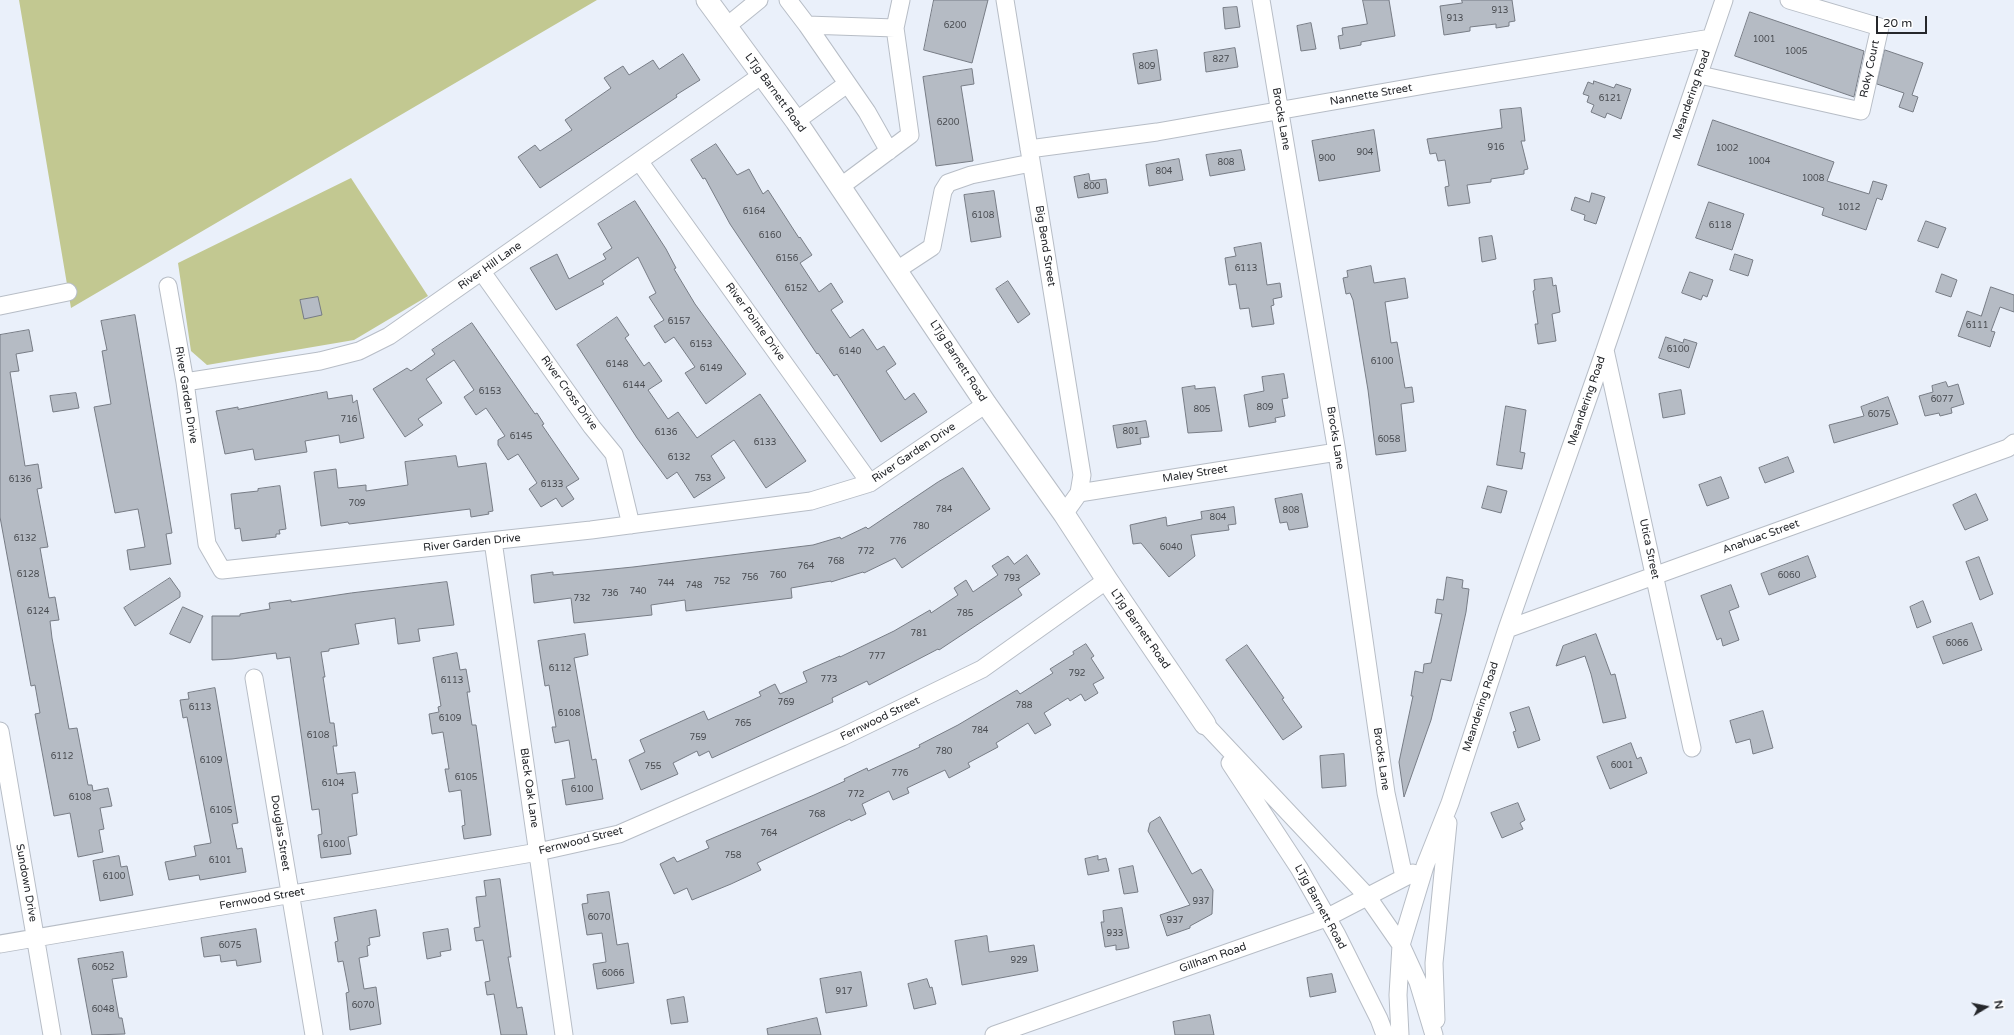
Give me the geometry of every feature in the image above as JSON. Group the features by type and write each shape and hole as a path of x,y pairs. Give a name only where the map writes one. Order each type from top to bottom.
{"street":[{"name":"LTjg Barnett Road","path":"707,0 796,121 986,404 1064,514 1106,580 1205,724 1299,868 1337,935 1380,1019 1385,1035"},
{"path":"727,26 759,0"},
{"path":"788,0 867,112 889,151"},
{"path":"840,187 910,135 895,28 901,0"},
{"name":"Big Bend Street","path":"1005,0 1082,475 1079,492"},
{"name":"Brocks Lane","path":"1261,0 1338,452 1386,793 1404,877"},
{"name":"Meandering Road","path":"1400,1035 1398,995 1401,946 1425,866 1450,803 1507,629 1700,75 1724,0"},
{"name":"Roky Court","path":"1700,75 1861,111 1880,27 1789,0"},
{"path":"807,25 895,28"},
{"name":"Nannette Street","path":"897,270 932,246 943,191 948,183 1030,156 1431,84 1712,38"},
{"name":"River Hill Lane","path":"185,382 320,361 359,351 389,336 762,75"},
{"path":"796,121 847,84"},
{"name":"River Pointe Drive","path":"639,161 870,483"},
{"name":"River Cross Drive","path":"482,272 592,427 614,454 631,525"},
{"name":"River Garden Drive","path":"168,286 185,382 208,544 222,570 631,525 811,501 870,483 986,404"},
{"path":"0,306 68,292"},
{"name":"Utica Street","path":"1605,350 1692,748"},
{"name":"Anahuac Street","path":"1507,629 2008,448 2014,443"},
{"name":"Maley Street","path":"1079,492 1338,452"},
{"path":"1064,514 1079,492"},
{"name":"Black Oak Lane","path":"493,541 564,1035"},
{"name":"Fernwood Street","path":"0,944 538,852 619,834 842,737 982,669 1106,580"},
{"name":"Douglas Street","path":"254,678 314,1035"},
{"name":"LTjg Barnett Road","path":"1205,724 1367,896 1401,946 1418,982 1435,1035"},
{"name":"Sundown Drive","path":"0,731 52,1035"},
{"name":"Meandering Road","path":"1435,1035 1434,963 1450,803"},
{"name":"Gillham Road","path":"994,1035 1326,918 1425,866"}],"green space":[{"path":"19,0 597,0 71,308"},
{"path":"351,178 428,296 354,340 207,365 191,351 178,263"}],"building":[{"path":"934,0 988,0 972,63 924,50"},
{"path":"1363,0 1389,0 1395,36 1361,42 1361,45 1340,49 1338,36 1343,35 1342,28 1367,24"},
{"path":"1462,0 1512,0 1515,21 1509,22 1509,26 1496,28 1496,24 1470,27 1470,31 1444,35 1440,6 1462,3"},
{"path":"1237,7 1240,27 1225,29 1223,8"},
{"path":"1750,12 1864,51 1854,97 1735,56"},
{"path":"1311,23 1316,49 1301,51 1297,26"},
{"path":"1235,48 1238,67 1206,72 1204,53"},
{"path":"1157,50 1161,80 1138,84 1133,54"},
{"path":"1885,50 1923,63 1912,95 1918,97 1913,112 1899,107 1904,93 1877,84"},
{"path":"683,54 700,80 676,95 677,97 540,188 518,157 535,145 540,151 572,130 565,120 611,88 604,78 623,66 629,75 653,60 659,69"},
{"path":"972,69 974,84 961,86 973,161 936,166 923,77"},
{"path":"1594,81 1614,88 1616,84 1631,89 1621,119 1607,113 1605,118 1591,112 1594,105 1587,102 1589,96 1583,94 1588,82 1593,84"},
{"path":"1521,108 1525,141 1521,141 1528,169 1524,170 1524,174 1491,179 1491,182 1467,185 1470,203 1448,206 1445,187 1449,186 1445,160 1438,161 1436,153 1430,154 1427,139 1502,128 1500,110"},
{"path":"1713,120 1834,162 1827,181 1869,194 1873,181 1887,185 1882,200 1877,198 1866,230 1822,215 1824,208 1698,165"},
{"path":"1374,130 1380,171 1319,181 1312,141"},
{"path":"716,144 737,175 749,169 763,194 768,190 799,238 800,237 812,255 800,263 819,292 831,283 843,302 831,310 850,338 863,329 877,350 884,346 896,364 886,371 905,400 914,393 927,412 881,442 837,374 834,376 818,353 817,354 730,224 705,178 703,179 691,160"},
{"path":"1241,150 1245,170 1210,176 1206,155"},
{"path":"1179,159 1183,180 1149,186 1146,165"},
{"path":"1089,174 1090,181 1106,179 1108,193 1078,198 1074,177"},
{"path":"994,191 1001,237 971,242 964,195"},
{"path":"1592,193 1605,197 1596,224 1584,220 1585,215 1571,210 1575,197 1589,202"},
{"path":"635,201 666,249 676,268 674,269 695,304 746,374 706,404 685,373 695,367 674,337 665,343 654,326 664,320 649,297 656,293 638,257 602,281 604,284 556,310 530,268 557,254 569,279 606,259 603,254 612,248 598,224"},
{"path":"1709,202 1744,214 1732,250 1696,238"},
{"path":"1926,221 1946,228 1938,248 1918,241"},
{"path":"1492,236 1496,259 1482,262 1479,238"},
{"path":"1261,243 1267,285 1280,283 1282,297 1273,299 1274,305 1271,306 1274,324 1252,327 1249,308 1240,309 1236,284 1229,285 1225,258 1236,256 1234,248"},
{"path":"1735,254 1753,260 1748,276 1730,270"},
{"path":"1371,266 1374,283 1405,278 1408,298 1385,302 1391,343 1397,342 1405,388 1412,387 1414,402 1401,404 1406,451 1376,455 1368,390 1353,300 1350,293 1346,294 1343,278 1348,277 1347,271"},
{"path":"1690,272 1713,280 1707,297 1703,295 1701,300 1682,293"},
{"path":"1942,274 1957,280 1951,297 1936,292"},
{"path":"1552,278 1553,286 1556,285 1560,312 1552,314 1556,341 1538,344 1535,324 1538,324 1533,291 1535,290 1534,280"},
{"path":"1008,281 1030,314 1018,323 996,289"},
{"path":"1991,287 2014,295 2014,312 2000,307 1991,331 1995,332 1990,347 1958,336 1967,311 1981,316"},
{"path":"318,297 322,315 304,319 300,300"},
{"path":"135,315 172,533 166,534 171,564 130,570 127,550 145,547 138,509 115,513 94,407 111,404 102,351 107,350 101,321"},
{"path":"617,317 629,335 625,338 644,366 649,362 662,381 648,390 668,419 678,412 697,438 760,394 806,461 766,488 734,440 711,456 725,478 694,498 677,472 667,479 637,438 577,345"},
{"path":"472,323 535,414 537,413 544,424 542,425 579,479 566,487 574,499 562,507 556,498 541,507 529,489 537,483 518,454 508,460 498,445 498,440 505,436 486,408 476,415 464,397 474,390 454,360 426,379 442,403 418,419 423,425 405,437 373,389 407,368 411,371 435,354 432,350"},
{"path":"29,330 33,351 16,354 19,371 10,372 25,466 38,464 42,488 37,489 48,547 40,548 49,598 55,597 59,620 50,621 52,638 69,729 77,728 88,785 92,785 93,791 108,788 112,806 100,808 104,829 99,830 103,852 78,857 70,813 54,816 35,714 40,713 35,685 31,686 0,517 0,335"},
{"path":"1666,337 1683,343 1684,339 1697,343 1689,368 1659,358"},
{"path":"1284,374 1288,398 1282,399 1285,416 1275,418 1276,422 1249,427 1244,395 1264,391 1262,377"},
{"path":"1946,382 1948,387 1958,384 1964,404 1951,408 1952,413 1940,416 1939,413 1925,416 1919,396 1933,392 1932,386"},
{"path":"1195,386 1195,389 1215,387 1222,431 1188,433 1182,388"},
{"path":"1681,390 1685,414 1663,418 1659,394"},
{"path":"327,392 328,399 352,395 353,403 357,400 364,438 340,443 339,435 305,441 307,452 255,460 253,449 225,454 216,411 238,407 238,409"},
{"path":"76,393 79,408 53,412 50,396"},
{"path":"1888,397 1898,424 1834,443 1829,425 1864,416 1861,407"},
{"path":"1506,406 1526,410 1520,452 1525,453 1522,469 1497,465"},
{"path":"1146,421 1149,437 1140,438 1141,444 1117,448 1113,426"},
{"path":"456,456 458,467 486,463 493,511 488,512 489,514 471,517 470,509 321,526 314,472 336,469 338,488 366,485 366,491 408,485 405,462"},
{"path":"1788,457 1794,472 1765,483 1759,468"},
{"path":"963,468 990,509 902,568 895,558 864,573 863,572 831,582 791,588 792,598 686,611 685,600 651,605 652,615 574,623 571,598 534,603 531,575 553,572 553,575 633,567 813,545 840,537 841,539 866,527 868,529 938,482"},
{"path":"1721,477 1729,498 1707,506 1699,485"},
{"path":"280,486 286,529 279,530 280,534 276,534 276,537 242,541 240,528 235,529 231,494 258,491 258,489"},
{"path":"1488,486 1507,491 1501,513 1482,508"},
{"path":"1302,494 1308,527 1289,530 1287,522 1280,523 1275,499"},
{"path":"1976,494 1988,520 1965,530 1953,505"},
{"path":"1234,507 1236,524 1228,525 1229,530 1191,535 1195,556 1169,577 1141,543 1133,544 1130,525 1166,517 1167,526 1202,519 1201,512"},
{"path":"1027,555 1040,574 1018,589 1022,595 939,650 938,649 869,685 867,681 832,698 833,702 712,758 709,751 699,756 697,751 673,763 678,774 641,790 629,760 645,752 640,740 704,711 708,720 761,696 759,692 775,684 780,694 807,682 803,672 840,657 894,631 930,610 931,613 958,595 954,588 966,580 973,592 998,575 992,566 1008,556 1014,564"},
{"path":"1808,556 1816,577 1769,595 1761,574"},
{"path":"1979,557 1993,594 1980,600 1966,562"},
{"path":"1447,577 1463,580 1462,588 1469,589 1466,612 1451,681 1441,679 1431,720 1404,797 1399,762 1413,696 1411,696 1415,671 1423,673 1424,664 1431,663 1442,614 1435,613 1437,599 1443,600"},
{"path":"170,578 180,592 180,597 135,626 124,608"},
{"path":"447,582 454,625 418,629 420,641 398,644 395,618 355,624 359,644 329,649 329,651 321,652 330,723 334,723 337,746 333,746 337,774 355,772 358,793 352,794 357,835 348,837 351,854 321,858 318,835 322,834 319,809 312,810 290,657 277,659 276,653 212,660 212,616 240,616 240,614 270,609 269,603 291,600 291,602 351,593"},
{"path":"1731,585 1739,607 1729,611 1739,640 1723,646 1721,638 1717,640 1701,596"},
{"path":"1923,601 1931,622 1917,628 1910,607"},
{"path":"183,607 203,616 190,643 170,634"},
{"path":"1972,623 1982,650 1943,664 1933,637"},
{"path":"585,634 588,655 574,658 592,760 596,759 603,799 566,805 562,780 575,778 569,740 555,743 552,727 556,727 549,685 545,686 538,641"},
{"path":"1596,634 1611,675 1615,674 1626,718 1603,723 1585,656 1556,666 1563,646"},
{"path":"1086,644 1094,656 1091,658 1104,678 1093,684 1098,693 1085,701 1081,694 1070,701 1068,698 1044,713 1051,725 1035,734 1028,723 996,743 998,747 968,763 970,767 949,778 945,770 907,788 909,793 893,800 889,791 862,804 866,814 851,821 850,819 757,863 761,870 731,884 692,900 687,888 674,894 660,864 674,857 677,862 709,848 706,841 845,781 844,779 867,768 868,771 920,747 919,745 958,725 1017,690 1020,694 1053,673 1050,669 1074,654 1073,652"},
{"path":"1247,645 1284,698 1282,699 1302,727 1283,740 1226,660"},
{"path":"457,653 460,670 466,669 470,692 467,692 472,725 476,725 491,835 464,839 462,826 465,825 461,790 449,792 445,769 449,769 443,732 432,734 429,714 439,712 438,707 441,706 433,658"},
{"path":"215,688 238,823 232,824 237,849 242,848 246,872 200,880 199,875 169,880 165,862 196,856 194,846 211,843 187,717 183,718 180,700 189,699 188,693"},
{"path":"1529,707 1540,740 1518,748 1513,732 1516,731 1510,713"},
{"path":"1763,711 1773,748 1753,754 1750,739 1736,743 1730,721"},
{"path":"1631,743 1637,759 1641,757 1647,773 1610,789 1597,757"},
{"path":"1344,754 1346,786 1322,788 1320,756"},
{"path":"1518,803 1525,820 1520,823 1523,829 1502,838 1491,813"},
{"path":"1160,817 1192,874 1201,869 1213,890 1212,914 1190,926 1190,928 1167,936 1160,915 1190,905 1148,831 1150,823"},
{"path":"119,856 121,867 127,866 133,895 100,901 93,861"},
{"path":"1098,856 1098,860 1106,858 1109,871 1088,875 1085,859"},
{"path":"1133,866 1138,892 1124,894 1119,869"},
{"path":"500,879 511,957 508,957 517,1008 522,1007 527,1035 501,1035 494,994 487,995 485,982 490,981 483,940 476,941 474,928 480,927 476,897 486,896 484,881"},
{"path":"609,892 617,945 628,943 634,983 597,989 593,964 606,962 602,933 587,935 582,904 588,903 587,895"},
{"path":"1122,908 1129,948 1116,950 1116,945 1105,947 1101,922 1104,922 1103,911"},
{"path":"376,910 380,936 369,938 370,945 367,946 368,956 359,958 364,989 376,987 381,1024 350,1030 346,993 349,992 343,961 338,962 335,942 338,941 334,918"},
{"path":"256,929 261,962 237,966 236,960 221,962 220,955 204,957 201,938"},
{"path":"448,929 451,950 440,952 441,956 427,959 423,933"},
{"path":"987,936 989,952 1034,945 1038,971 962,985 955,941"},
{"path":"123,952 127,977 112,979 119,1018 122,1018 125,1034 92,1035 78,959"},
{"path":"861,972 867,1006 826,1013 820,979"},
{"path":"1332,974 1336,992 1310,997 1307,978"},
{"path":"927,979 930,988 932,987 936,1004 914,1009 908,984"},
{"path":"684,997 688,1022 671,1024 667,1000"},
{"path":"1210,1015 1214,1035 1175,1035 1173,1022"},
{"path":"817,1018 821,1035 768,1035 767,1029"}]}
